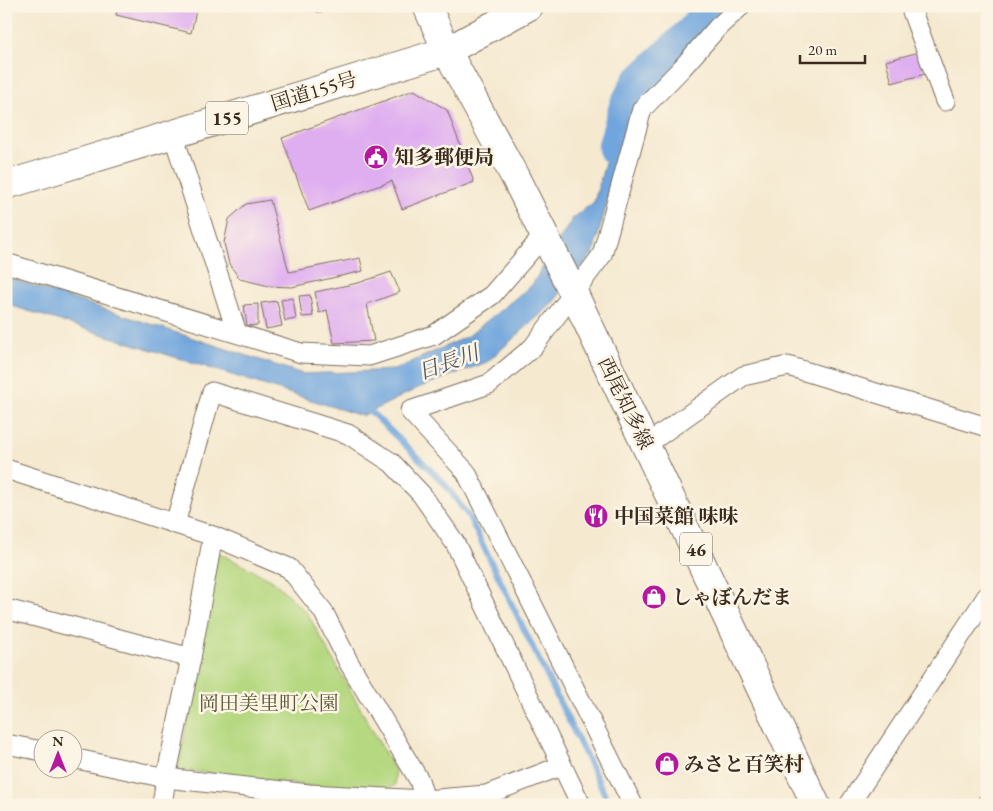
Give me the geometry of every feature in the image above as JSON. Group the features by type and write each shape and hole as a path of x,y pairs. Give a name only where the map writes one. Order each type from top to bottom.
{"main road":[{"name":"西尾知多線","path":"427,6 447,50 469,89 573,293 816,805"},
{"name":"国道155号","path":"6,185 447,50 529,6"}],"street":[{"path":"633,805 466,472 410,411 489,384 533,347 602,255 642,108 682,68 718,27 741,6"},
{"path":"910,6 944,101"},
{"path":"173,134 237,333"},
{"path":"6,263 300,352 368,356 434,335 492,294 545,236"},
{"path":"646,445 743,376 788,366 987,427"},
{"path":"175,524 212,392 348,434 392,463 422,495 455,543 581,805"},
{"path":"6,469 213,536 290,568 323,611 350,663 419,780 425,800"},
{"path":"162,805 213,536"},
{"path":"852,804 987,596"},
{"path":"6,609 191,658"},
{"path":"6,744 32,749"},
{"path":"82,760 166,778 309,794 425,800 486,795 561,766"}],"green space":[{"name":"岡田美里町公園","path":"217,552 273,581 307,613 395,771 395,785 380,793 176,769 180,760"}],"water":[{"path":"625,93 637,97 593,253 551,305 487,362 418,388 362,416 6,304 6,277 303,374 394,370 468,336 532,285 572,219 594,202"}],"building":[{"path":"118,6 197,6 191,33 116,15"},
{"path":"296,6 324,6 322,13"},
{"path":"919,52 925,74 892,83 886,61"},
{"path":"414,90 447,110 474,182 402,209 392,181 309,211 282,138"},
{"path":"270,200 289,272 360,258 363,271 292,287 269,286 240,279 229,264 224,243 229,219 246,204"},
{"path":"391,272 400,292 367,304 374,341 334,343 327,310 319,313 315,292 358,283"},
{"path":"310,295 313,316 302,317 299,296"},
{"path":"293,298 296,319 285,321 281,300"},
{"path":"277,301 282,326 266,329 261,303"},
{"path":"258,304 258,325 247,326 244,305"}],"waterway":[{"name":"日長川","path":"617,147 628,108 639,86 696,32 713,6"},
{"path":"366,407 444,483 469,517 610,805"}],"place":[{"name":"知多郵便局","path":"376,157"},
{"name":"中国菜館 味味","path":"596,516"},
{"name":"しゃぼんだま","path":"654,597"},
{"name":"みさと百笑村","path":"667,764"}]}
